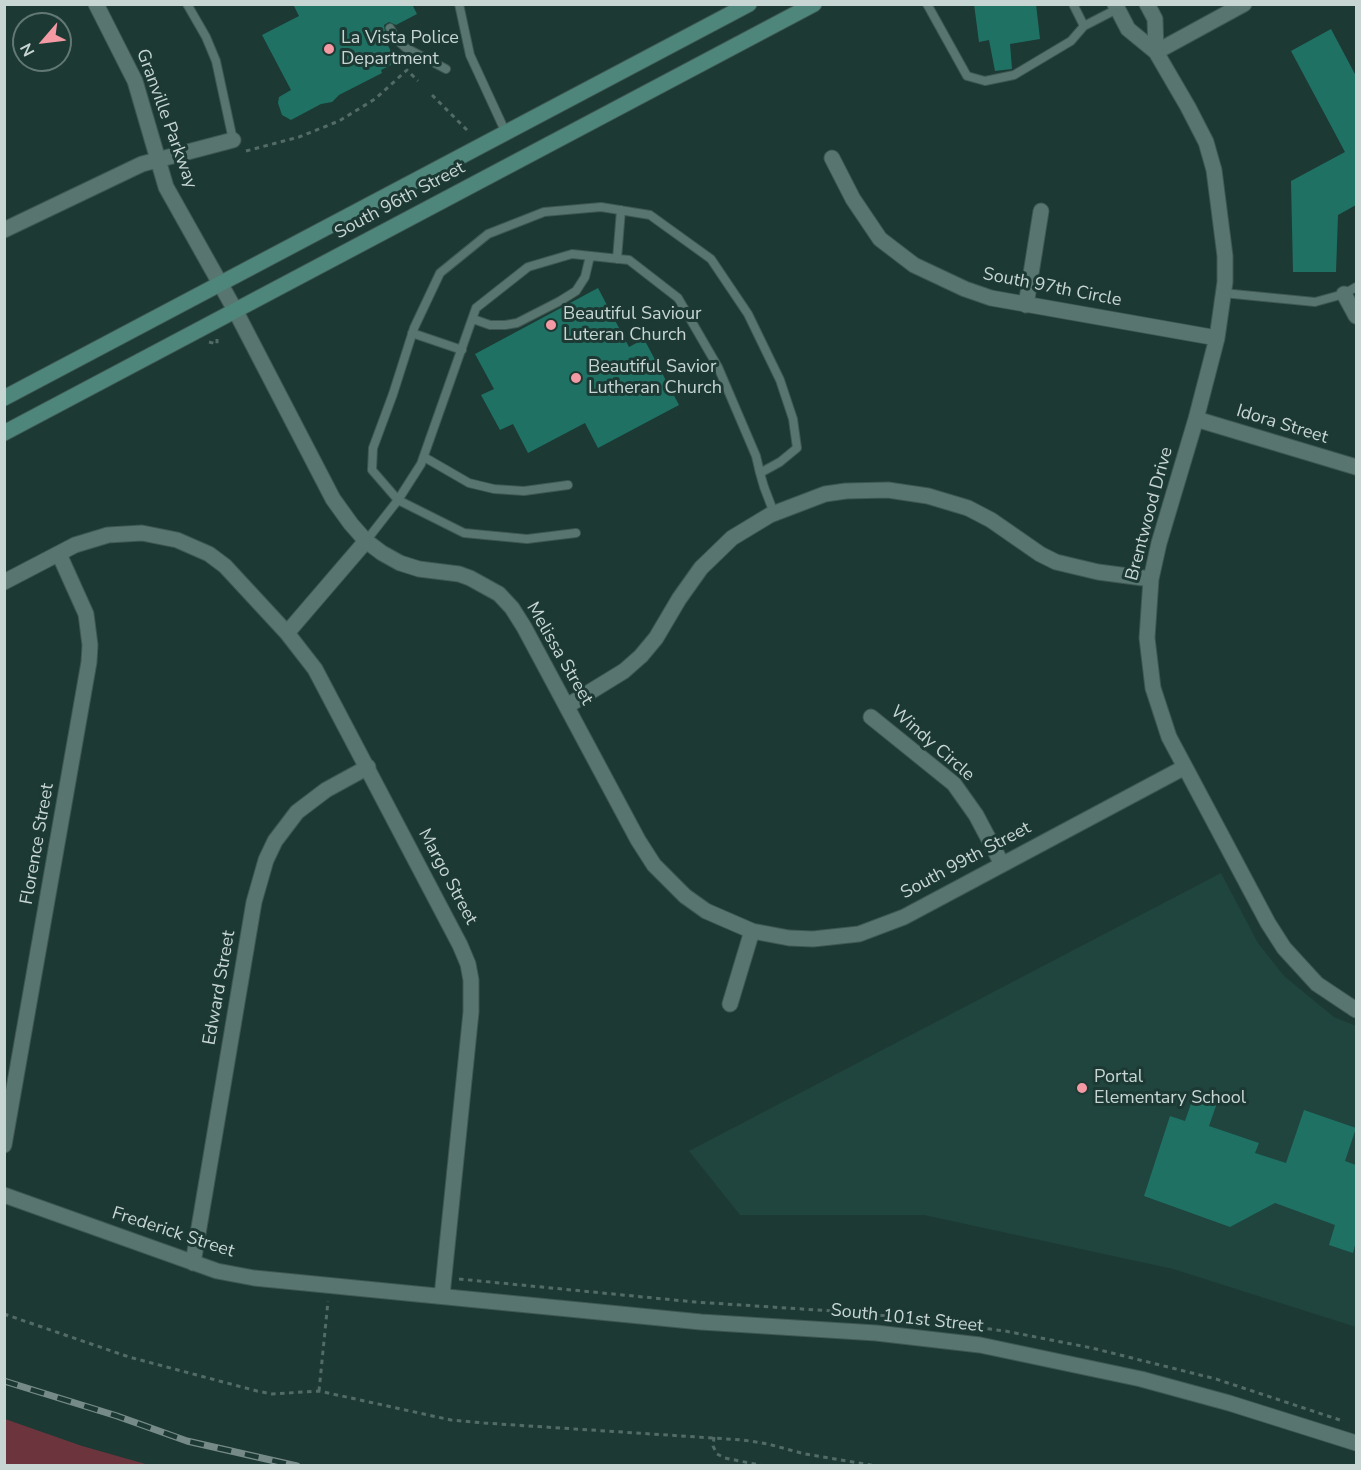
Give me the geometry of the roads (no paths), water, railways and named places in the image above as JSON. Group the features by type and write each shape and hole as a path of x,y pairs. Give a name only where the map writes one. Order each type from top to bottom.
{"main road":[{"name":"South 96th Street","path":"4,398 749,4"},
{"name":"South 96th Street","path":"4,433 814,4"}],"street":[{"name":"Granville Parkway","path":"96,4 135,81 166,187 235,310"},
{"name":"Brentwood Drive","path":"1147,4 1155,19 1156,52"},
{"path":"1156,52 1244,4"},
{"name":"Brentwood Drive","path":"1116,7 1128,29 1156,52 1206,142 1215,170 1225,256 1217,338 1151,579 1147,638 1153,688 1169,736 1268,923 1284,948 1317,984 1356,1010"},
{"path":"4,230 142,164 233,140"},
{"name":"South 97th Circle","path":"831,158 865,219 880,240 914,265 965,290 1026,305 1217,338"},
{"path":"1026,305 1041,210"},
{"path":"1350,291 1356,316"},
{"name":"Melissa Street","path":"235,310 333,499 351,524 366,541 400,563 419,569 459,574 499,594 524,627 638,840 654,865 685,896 727,921 752,931"},
{"name":"Idora Street","path":"1196,419 1356,467"},
{"path":"567,706 624,671 641,656 668,620 690,584 715,552 750,525 774,513 825,494 867,490 908,492 968,508 992,520 1040,554 1056,562 1098,572 1151,579"},
{"name":"Margo Street","path":"4,582 88,540 126,533 158,535 192,546 209,554 225,566 287,633 315,669 368,767 468,964 471,980 471,1012 442,1296"},
{"path":"287,633 366,541"},
{"name":"Florence Street","path":"4,1145 89,662 90,645 86,614 59,554"},
{"name":"Windy Circle","path":"871,717 954,784 976,815 1002,864"},
{"name":"Edward Street","path":"193,1263 254,902 266,860 275,841 297,812 326,790 368,767"},
{"name":"South 99th Street","path":"752,931 789,938 813,939 859,934 904,917 1185,767"},
{"path":"730,1004 752,931"},
{"name":"Frederick Street","path":"4,1195 218,1271 254,1278 442,1296"},
{"name":"South 101st Street","path":"442,1296 702,1322 876,1333 980,1345 1141,1379 1229,1403 1356,1443"}],"lane":[{"path":"187,4 206,37 216,61 233,140"},
{"path":"459,4 470,55 506,133"},
{"path":"927,4 967,76 985,81 1014,75 1071,41 1084,26 1116,7"},
{"path":"1073,4 1084,26"},
{"path":"390,28 397,40 406,48 446,69"},
{"path":"576,533 527,539 464,533 398,500 372,470 373,448 412,333 440,273 488,234 544,212 601,207 650,215 711,260 748,314 780,380 793,419 797,448 780,462 760,473"},
{"path":"617,259 621,210"},
{"path":"366,541 398,500 421,464 476,308 528,267 572,254 629,260 678,298 718,367 756,456 774,513"},
{"path":"473,319 490,326 517,323 560,301 576,291 585,277 590,256"},
{"path":"1223,293 1315,302 1350,291"},
{"path":"412,333 462,350"},
{"path":"424,457 469,483 494,489 524,491 568,486"}],"railway":[{"path":"4,1381 117,1416 187,1441 297,1466"}],"place":[{"name":"La Vista Police Department","path":"329,49"},
{"name":"Beautiful Saviour Luteran Church","path":"551,325"},
{"name":"Beautiful Savior Lutheran Church","path":"576,378"},
{"name":"Portal Elementary School","path":"1082,1088"}]}
